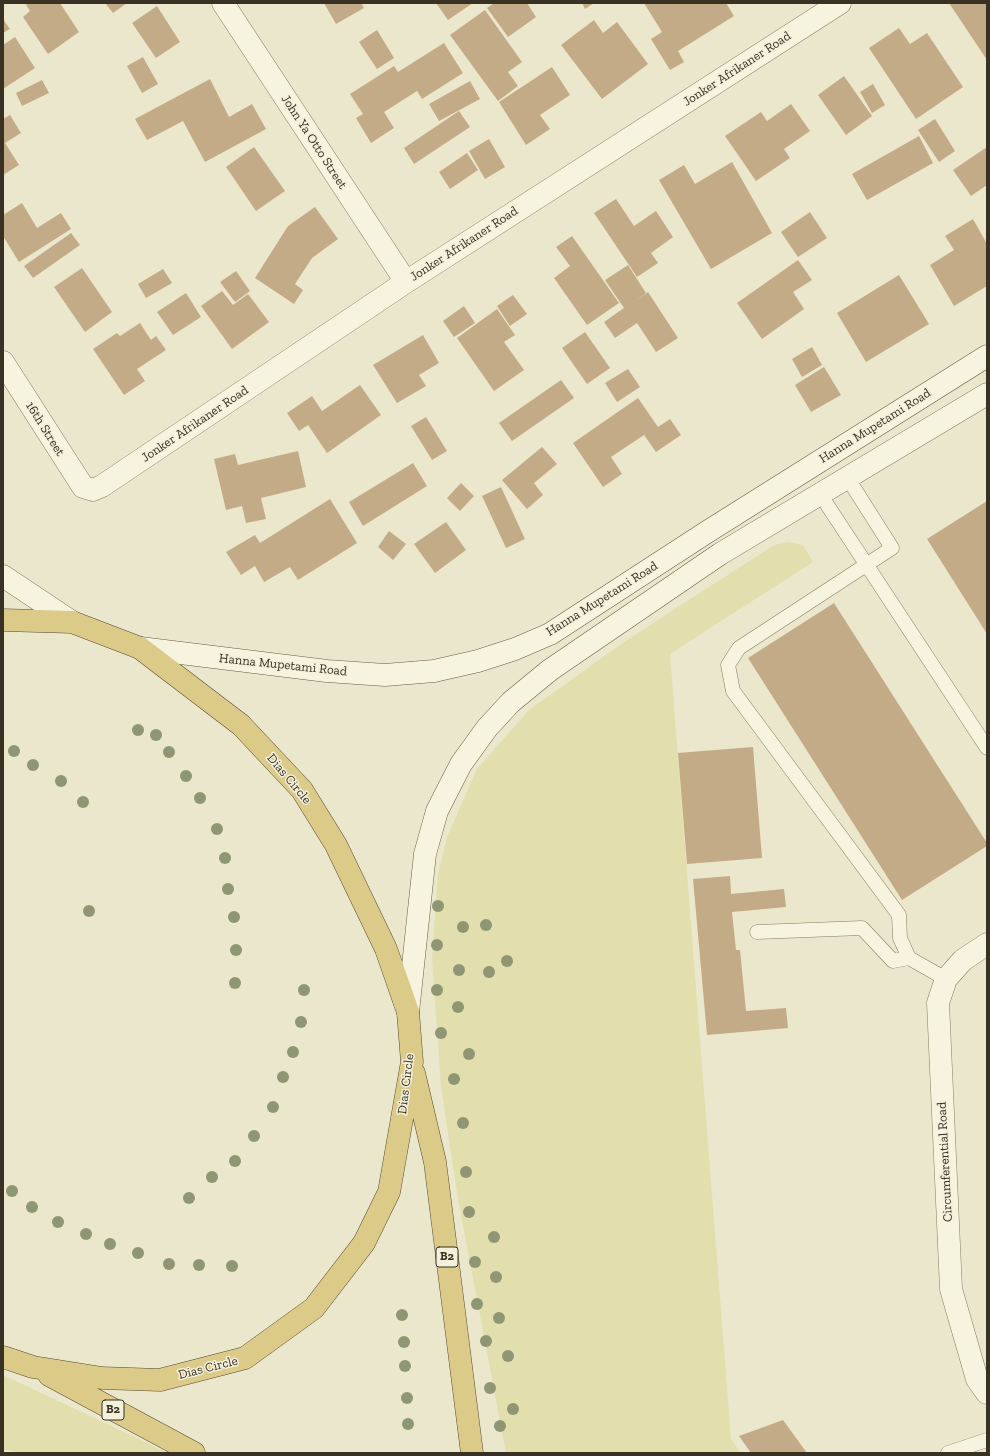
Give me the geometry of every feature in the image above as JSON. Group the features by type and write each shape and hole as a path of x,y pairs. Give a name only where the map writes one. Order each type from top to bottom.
{"highway":[{"name":"Dias Circle","path":"3,620 72,622 140,648 241,725 302,790 336,845 386,949 408,1012 412,1062 389,1192 364,1243 314,1308 245,1358 160,1380 102,1378 33,1367 3,1357"},
{"name":"B2","path":"412,1062 435,1162 472,1453"},
{"name":"B2","path":"33,1367 194,1453"}],"main road":[{"name":"John Ya Otto Street","path":"223,3 406,282"},
{"name":"Jonker Afrikaner Road","path":"92,490 102,486 406,282 840,3"},
{"name":"Hanna Mupetami Road","path":"140,648 327,671 385,675 434,671 478,661 515,649 550,634 707,532 987,356"},
{"name":"16th Street","path":"3,362 82,487 92,490"},
{"name":"Hanna Mupetami Road","path":"408,1012 425,854 437,811 461,764 487,728 511,702 550,670 720,554 987,394"},
{"path":"3,576 72,622"},
{"name":"Circumferential Road","path":"987,944 963,960 946,979 938,1003 951,1289 977,1379 987,1393"}],"lane":[{"path":"847,477 892,548 739,648 728,665 733,691 899,915 900,938 909,958 946,979"},
{"path":"820,494 987,748"},
{"path":"756,932 862,928 893,960 909,958"},
{"path":"948,1453 987,1440"}],"sand":[{"path":"789,542 803,545 813,562 670,654 731,1439 741,1453 506,1453 458,1199 441,1087 432,958 438,874 447,837 477,769 529,710 624,642 774,545"},
{"path":"3,1375 167,1453 19,1453 3,1449"}],"building":[{"path":"25,3 60,3 79,32 48,54 23,17 30,11"},
{"path":"105,3 127,3 113,13"},
{"path":"324,3 361,3 364,8 336,24"},
{"path":"436,3 473,3 448,20"},
{"path":"494,3 527,3 536,17 508,37 487,8"},
{"path":"582,3 594,3 585,9"},
{"path":"644,3 726,3 734,16 678,51 684,62 670,70 651,39 662,32"},
{"path":"949,3 987,3 987,60"},
{"path":"157,6 180,42 156,58 132,23"},
{"path":"485,10 522,62 508,72 518,86 498,101 450,35"},
{"path":"3,19 10,29 3,33"},
{"path":"594,20 603,33 617,22 648,64 602,99 561,45"},
{"path":"899,28 910,44 927,33 963,87 916,119 869,48"},
{"path":"377,30 394,58 377,69 359,42"},
{"path":"15,37 35,68 3,89 3,45"},
{"path":"444,43 463,73 422,99 417,91 384,112 394,128 371,143 356,118 363,114 350,94 394,66 398,72"},
{"path":"143,57 158,84 142,93 127,66"},
{"path":"552,67 570,95 540,115 550,129 526,145 499,102"},
{"path":"844,76 872,116 846,135 818,95"},
{"path":"210,79 229,117 252,104 266,129 205,162 183,121 147,140 135,119"},
{"path":"42,80 49,93 22,106 16,93"},
{"path":"470,81 480,99 439,121 429,104"},
{"path":"873,84 885,105 872,113 860,92"},
{"path":"791,104 810,131 784,149 790,158 756,181 725,136 761,112 767,121"},
{"path":"459,111 470,127 414,164 404,148"},
{"path":"10,115 21,133 5,143 19,165 3,175 3,119"},
{"path":"935,119 955,151 939,162 918,130"},
{"path":"919,136 933,163 867,200 852,174"},
{"path":"489,139 505,167 485,179 469,151"},
{"path":"254,147 285,191 256,211 226,167"},
{"path":"987,147 987,185 971,196 953,170"},
{"path":"467,153 478,170 450,189 439,172"},
{"path":"732,162 772,233 711,269 659,180 684,165 695,184"},
{"path":"616,199 634,226 656,211 673,237 651,253 658,263 637,277 594,213"},
{"path":"22,203 37,228 61,213 71,229 19,262 3,236 3,215"},
{"path":"315,207 338,239 312,258 295,284 303,290 294,304 255,278 288,226"},
{"path":"810,212 827,238 798,257 781,232"},
{"path":"973,219 987,244 987,286 954,306 930,265 954,250 945,236"},
{"path":"71,233 80,245 33,278 24,266"},
{"path":"572,236 619,303 587,325 554,278 570,266 556,247"},
{"path":"798,260 812,280 793,292 804,309 762,339 737,303"},
{"path":"628,265 646,293 634,302 648,292 678,338 656,352 637,323 615,338 604,322 624,308 605,280"},
{"path":"82,268 112,312 85,332 54,287"},
{"path":"163,269 172,283 146,298 138,284"},
{"path":"236,271 250,291 235,302 220,282"},
{"path":"899,275 929,324 866,362 837,313"},
{"path":"222,291 233,305 248,294 269,322 232,349 201,306"},
{"path":"186,293 201,317 173,335 157,312"},
{"path":"513,295 527,314 510,326 497,306"},
{"path":"464,306 475,323 454,337 443,321"},
{"path":"497,309 515,335 504,342 524,370 494,391 457,338"},
{"path":"140,323 151,340 156,336 166,350 137,369 145,381 124,395 93,349 117,333 120,336"},
{"path":"585,332 610,368 587,384 562,348"},
{"path":"423,335 439,363 419,375 426,386 397,403 373,365"},
{"path":"812,347 822,365 802,377 792,359"},
{"path":"824,367 841,395 811,412 795,385"},
{"path":"628,369 640,387 617,402 605,383"},
{"path":"561,380 574,398 512,441 499,423"},
{"path":"360,385 381,415 327,453 308,425 299,431 287,413 312,396 322,411"},
{"path":"638,398 658,427 670,419 681,435 656,452 644,435 611,457 622,474 603,487 573,443"},
{"path":"426,417 447,451 432,460 411,426"},
{"path":"542,447 557,464 534,483 543,495 527,509 502,480"},
{"path":"298,451 306,487 261,498 266,519 246,523 242,506 226,510 214,459 235,454 238,465"},
{"path":"413,463 427,486 363,526 349,502"},
{"path":"461,483 474,496 460,511 447,498"},
{"path":"501,487 525,539 506,548 482,496"},
{"path":"330,499 357,543 298,580 290,567 264,582 255,566 241,575 226,552 255,535 260,543"},
{"path":"987,501 987,634 927,539"},
{"path":"446,522 466,550 435,573 414,544"},
{"path":"389,531 406,544 393,560 378,547"},
{"path":"834,603 987,843 987,846 902,900 748,658"},
{"path":"753,747 762,858 687,864 678,753"},
{"path":"730,876 731,894 784,889 786,907 732,912 736,950 740,950 746,1011 786,1008 788,1028 707,1035 693,879"},
{"path":"783,1420 807,1453 751,1453 739,1436"}]}
